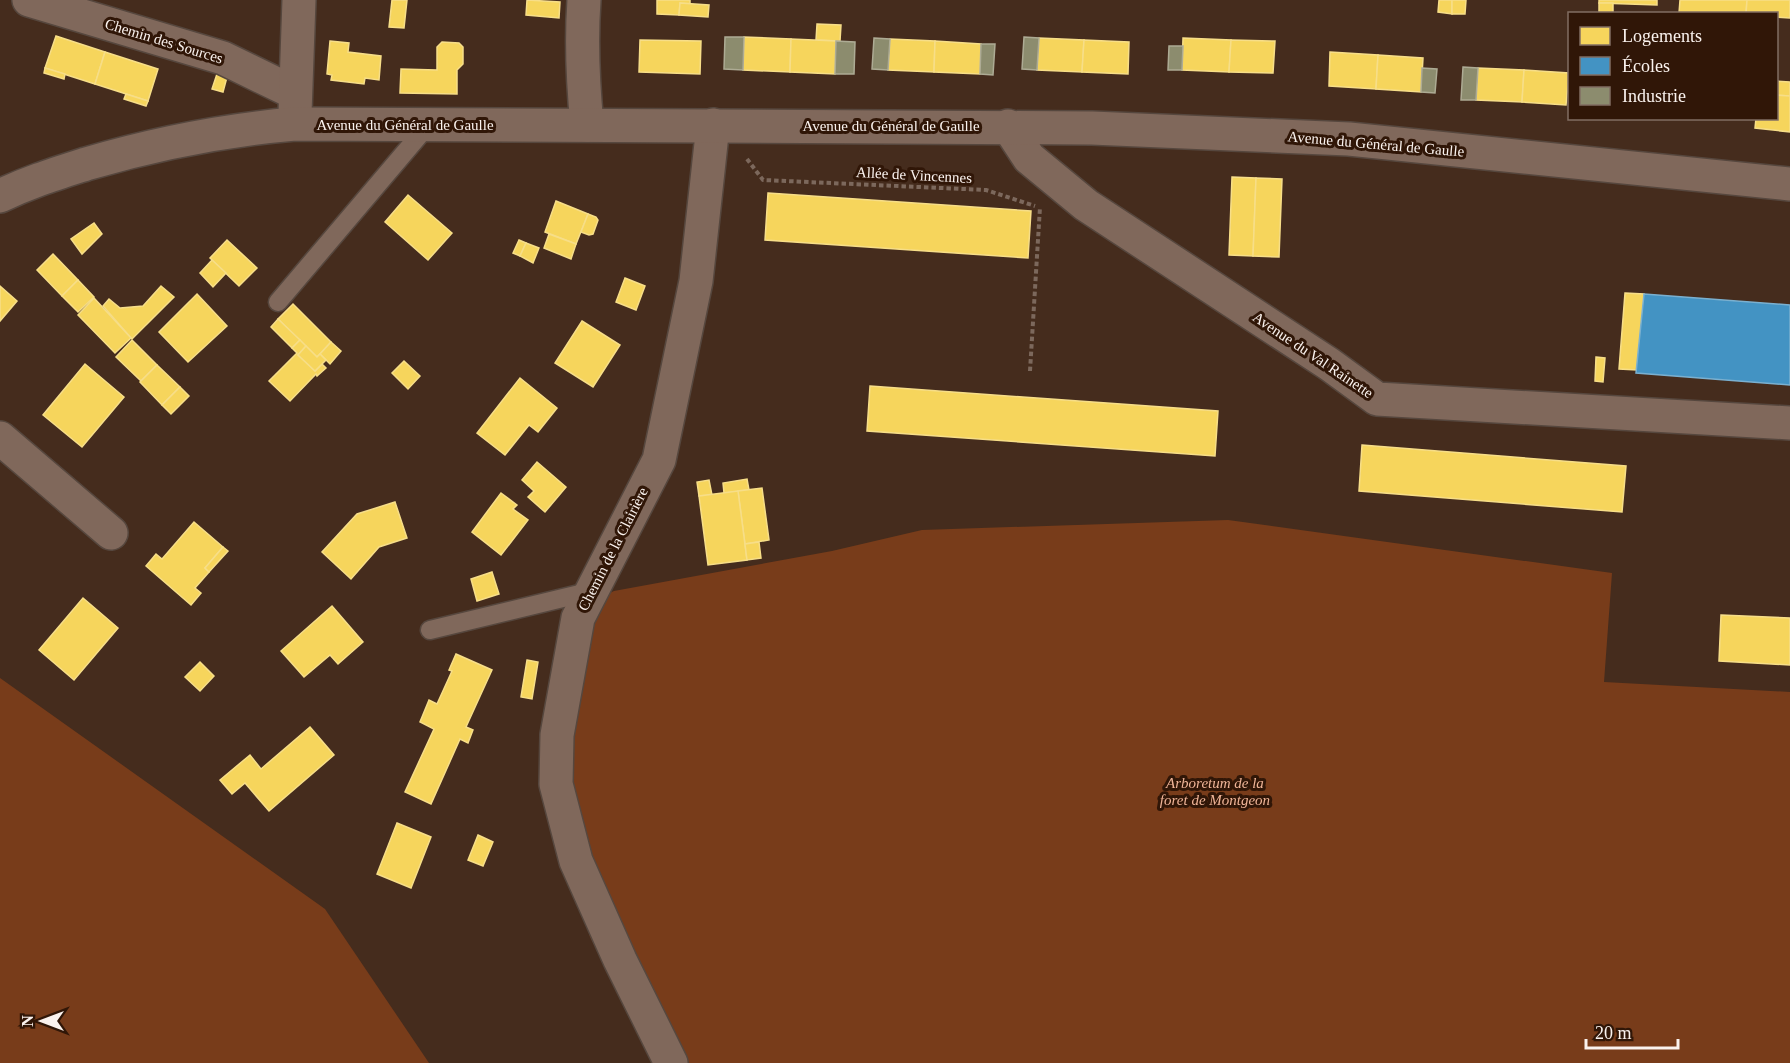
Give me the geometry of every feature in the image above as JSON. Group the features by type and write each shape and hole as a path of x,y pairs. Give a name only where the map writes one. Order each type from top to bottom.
{"street":[{"name":"Chemin des Sources","path":"29,0 223,58 295,109"},
{"path":"295,109 299,0"},
{"path":"584,0 583,39 587,125"},
{"name":"Avenue du Général de Gaulle","path":"0,196 30,182 138,148 255,128 295,109 428,125 1008,126 1348,139 1790,184"},
{"name":"Chemin de la Clairière","path":"671,1063 620,960 576,861 556,784 557,735 578,618 659,460 696,281 713,125"},
{"name":"Avenue du Val Rainette","path":"1008,126 1029,158 1086,205 1329,364 1377,399 1790,423"},
{"path":"0,438 111,532"}],"lane":[{"path":"278,302 428,125"},
{"path":"430,630 592,591"}],"path":[{"name":"Allée de Vincennes","path":"747,159 763,180 986,190 1040,207 1069,210 1086,205"},
{"path":"1030,371 1040,207"}],"green space":[{"name":"Arboretum de la foret de Montgeon","path":"1228,520 1612,573 1604,682 1790,692 1790,1063 658,1063 590,937 552,809 566,614 614,591 832,551 922,530"},
{"path":"0,678 325,909 429,1063 0,1063"}],"building: Logements":[{"path":"392,0 407,0 404,28 389,27"},
{"path":"527,0 560,2 559,18 526,15"},
{"path":"657,0 690,0 690,4 680,3 679,15 657,14"},
{"path":"1439,0 1452,0 1452,14 1438,12"},
{"path":"1452,0 1466,0 1465,14 1452,14"},
{"path":"1599,0 1657,0 1657,5 1599,3"},
{"path":"1680,0 1747,0 1746,12 1679,12"},
{"path":"1747,0 1790,0 1790,18 1778,17 1778,12 1746,12"},
{"path":"680,3 709,5 708,17 679,15"},
{"path":"1599,3 1613,3 1613,12 1599,12"},
{"path":"817,24 841,25 840,41 816,40"},
{"path":"56,36 105,52 95,84 45,68"},
{"path":"744,37 791,39 790,72 743,70"},
{"path":"1039,38 1084,40 1082,72 1037,70"},
{"path":"1183,38 1231,40 1229,72 1182,70"},
{"path":"791,39 836,41 835,74 790,72"},
{"path":"890,39 935,41 934,72 888,70"},
{"path":"640,40 701,41 700,74 639,72"},
{"path":"1084,40 1129,42 1128,74 1082,72"},
{"path":"1231,40 1275,41 1273,73 1229,72"},
{"path":"330,41 349,43 348,52 381,56 379,80 365,78 364,84 331,80 332,75 327,74"},
{"path":"935,41 981,44 980,74 934,72"},
{"path":"442,42 459,43 463,47 463,64 457,70 457,94 400,93 401,69 437,70 437,47"},
{"path":"105,52 158,69 148,101 95,84"},
{"path":"1330,52 1378,55 1376,89 1329,86"},
{"path":"1378,55 1423,58 1421,92 1376,89"},
{"path":"45,68 65,74 64,79 44,73"},
{"path":"1478,68 1524,70 1522,102 1476,100"},
{"path":"1524,70 1568,73 1566,105 1522,102"},
{"path":"217,74 227,77 223,92 212,89"},
{"path":"1778,81 1790,82 1790,96 1778,95"},
{"path":"126,94 148,101 146,106 124,99"},
{"path":"1778,95 1790,96 1790,132 1755,128 1756,120 1778,120"},
{"path":"1232,177 1256,178 1253,256 1229,255"},
{"path":"1256,178 1282,179 1279,257 1253,256"},
{"path":"768,193 1031,211 1028,258 765,240"},
{"path":"408,195 452,233 428,260 385,222"},
{"path":"556,201 588,214 576,244 545,232"},
{"path":"588,214 598,220 593,234 589,235 581,232"},
{"path":"94,223 102,234 82,254 71,239"},
{"path":"549,234 576,244 571,259 544,248"},
{"path":"227,240 257,268 239,286 210,258"},
{"path":"519,240 526,243 520,256 513,253"},
{"path":"526,243 539,248 533,263 520,256"},
{"path":"53,254 78,280 62,296 37,270"},
{"path":"212,260 226,273 213,287 200,273"},
{"path":"625,278 645,286 636,310 616,302"},
{"path":"78,280 94,297 78,312 62,296"},
{"path":"0,286 17,301 0,321"},
{"path":"161,286 174,297 132,339 103,306 109,299 120,308 143,306"},
{"path":"1625,293 1644,294 1637,370 1619,369"},
{"path":"197,294 227,326 188,362 159,332"},
{"path":"94,298 131,338 115,353 78,315"},
{"path":"293,304 331,342 317,357 278,319"},
{"path":"278,319 300,340 292,348 271,327"},
{"path":"582,321 620,345 593,387 555,363"},
{"path":"132,340 157,365 141,381 116,357"},
{"path":"300,340 306,346 298,355 315,371 322,364 326,368 317,376 316,374 290,401 269,381 297,353 292,348"},
{"path":"331,342 341,351 330,364 320,354"},
{"path":"306,346 317,357 320,354 326,360 315,371 298,355"},
{"path":"1596,357 1605,358 1603,382 1595,381"},
{"path":"404,361 420,376 408,389 392,373"},
{"path":"85,364 124,397 82,447 43,415"},
{"path":"157,365 180,387 162,405 140,382"},
{"path":"520,378 557,408 538,432 529,425 505,455 477,433"},
{"path":"870,386 1218,411 1215,456 867,431"},
{"path":"180,387 189,396 171,414 162,405"},
{"path":"1362,445 1626,466 1622,512 1359,491"},
{"path":"537,462 566,487 545,512 528,497 534,491 522,480"},
{"path":"747,479 749,490 724,493 723,483"},
{"path":"709,480 712,495 699,496 697,482"},
{"path":"762,488 769,540 745,544 738,491"},
{"path":"738,491 747,560 708,565 699,496"},
{"path":"501,493 517,505 513,509 528,520 501,555 472,532"},
{"path":"395,502 407,538 379,547 351,579 322,552 357,514"},
{"path":"194,522 223,547 205,568 209,572 195,588 201,593 191,605 146,566 156,554 162,559"},
{"path":"759,542 761,558 747,560 745,544"},
{"path":"223,547 228,551 209,572 205,568"},
{"path":"492,572 499,594 477,601 471,579"},
{"path":"83,598 118,628 74,680 39,650"},
{"path":"332,606 363,642 338,664 330,655 304,677 281,651"},
{"path":"1721,615 1790,618 1790,665 1719,661"},
{"path":"456,654 492,670 466,727 473,730 468,743 460,739 431,804 405,792 434,729 420,722 429,700 437,704 452,671 449,670"},
{"path":"527,660 538,662 532,699 521,697"},
{"path":"200,662 214,676 200,691 185,677"},
{"path":"310,727 334,755 269,811 245,783 232,794 220,780 250,755 261,769"},
{"path":"397,823 431,837 411,888 377,874"},
{"path":"478,835 493,842 483,866 468,860"}],"building: Écoles":[{"path":"1644,294 1790,305 1790,385 1636,373"}],"building: Industrie":[{"path":"725,37 744,37 743,70 724,69"},
{"path":"1024,37 1039,38 1037,70 1022,69"},
{"path":"874,38 890,39 888,70 872,69"},
{"path":"836,41 855,42 854,74 835,74"},
{"path":"981,44 995,44 993,75 980,74"},
{"path":"1169,46 1183,46 1182,70 1168,70"},
{"path":"1463,67 1478,68 1476,100 1461,100"},
{"path":"1422,68 1437,69 1435,93 1421,92"}]}
